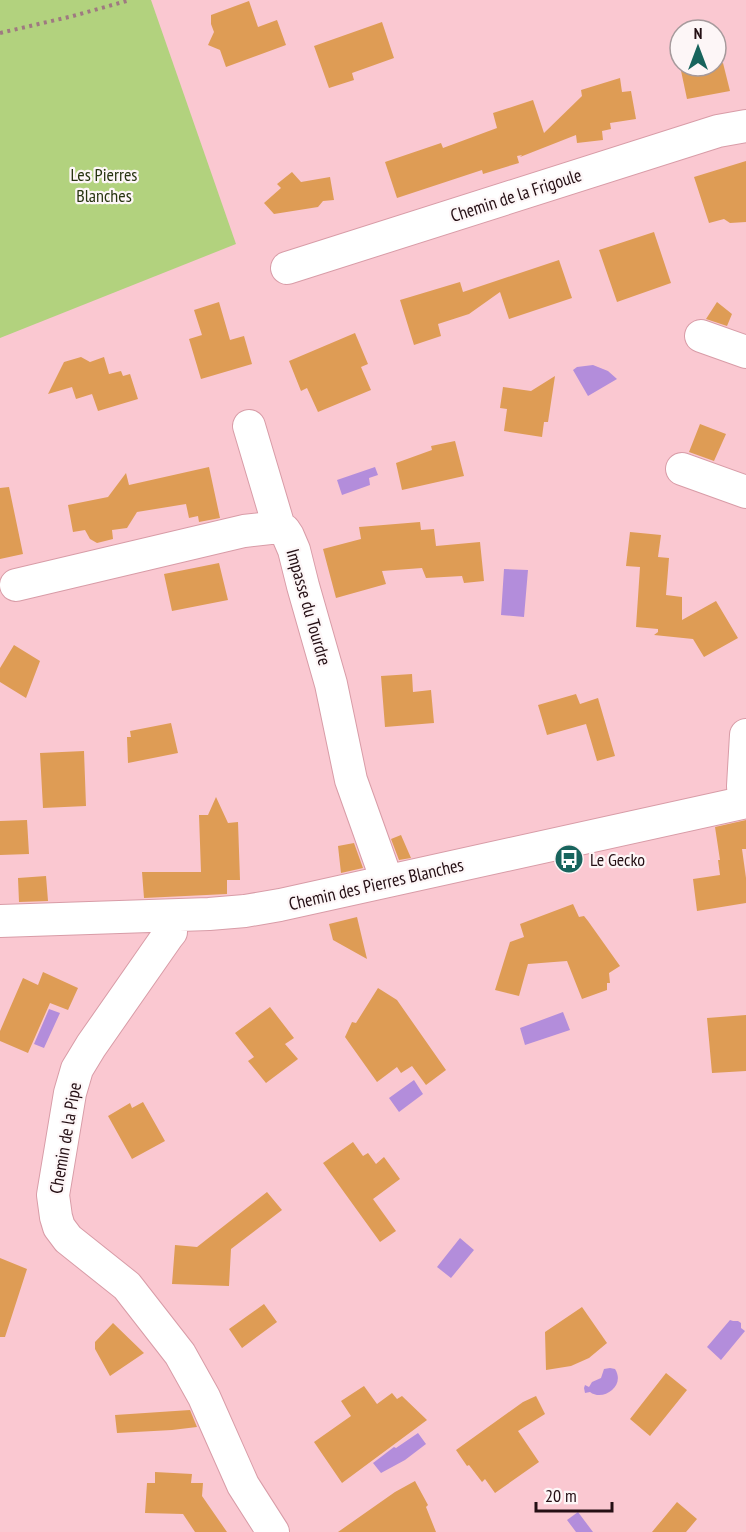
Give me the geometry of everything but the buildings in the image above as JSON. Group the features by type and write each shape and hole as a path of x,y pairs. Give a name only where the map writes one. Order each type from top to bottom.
{"street":[{"name":"Chemin de la Frigoule","path":"287,268 707,135 746,126"},
{"path":"701,336 746,352"},
{"path":"249,426 279,527"},
{"path":"682,469 744,483"},
{"name":"Impasse du Tourdre","path":"16,585 244,531 279,527 284,530 294,550 331,684 351,780 387,881"},
{"path":"745,802 743,786 746,735"},
{"name":"Chemin des Pierres Blanches","path":"0,921 245,911 745,802"},
{"name":"Chemin de la Pipe","path":"171,915 171,932 77,1069 70,1093 53,1195 56,1217 59,1227 68,1239 127,1286 180,1354 204,1397 243,1485 273,1532"}],"path":[{"path":"0,33 130,0"}],"green space":[{"name":"Les Pierres Blanches","path":"0,0 151,0 236,244 0,338"}],"shaded area":[{"path":"593,365 608,371 617,379 588,396 573,370 577,367"},
{"path":"375,467 378,475 369,478 370,485 342,495 337,480"},
{"path":"504,569 528,570 524,617 501,615"},
{"path":"49,1009 60,1013 44,1048 34,1044"},
{"path":"563,1012 570,1030 525,1045 520,1028"},
{"path":"414,1080 423,1094 399,1112 389,1098"},
{"path":"460,1238 474,1250 451,1278 437,1267"},
{"path":"730,1320 741,1323 741,1328 745,1331 721,1360 707,1347"},
{"path":"604,1369 615,1369 618,1375 618,1381 612,1391 601,1395 585,1393 585,1385 589,1387 592,1382 601,1378"},
{"path":"418,1433 426,1444 405,1460 381,1473 373,1463"},
{"path":"578,1512 593,1532 576,1532 567,1520"}],"place":[{"name":"Le Gecko","path":"569,859"}]}
